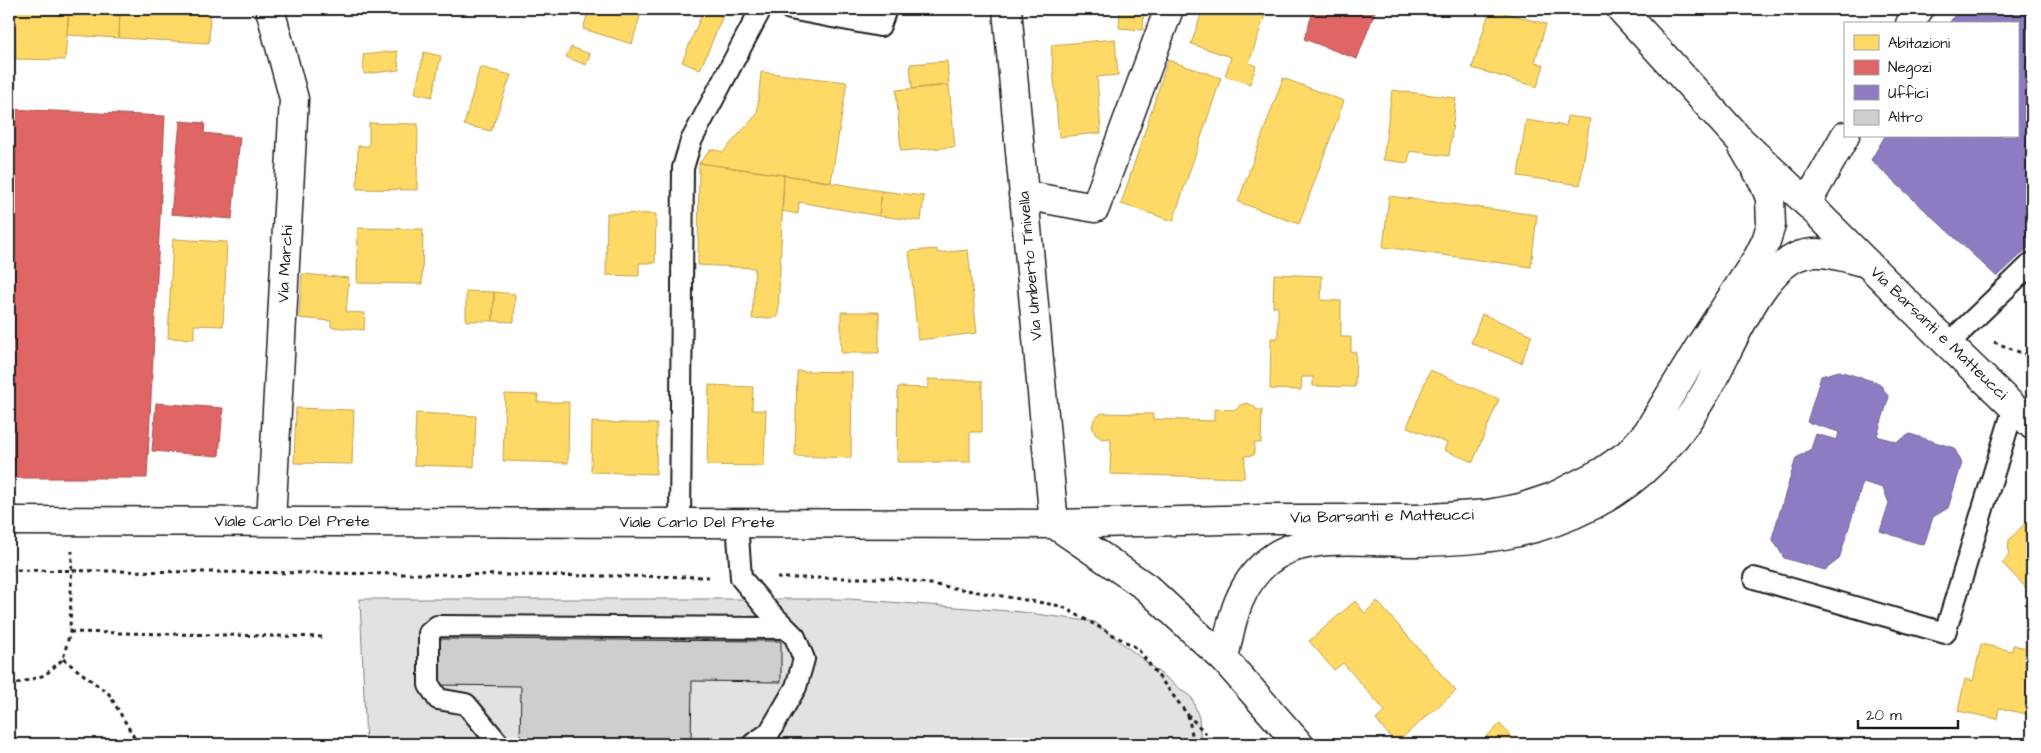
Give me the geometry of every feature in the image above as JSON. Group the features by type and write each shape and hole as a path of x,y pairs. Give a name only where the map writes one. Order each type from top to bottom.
{"street":[{"name":"Via Marchi","path":"270,9 294,99 271,522"},
{"name":"Via Umberto Tinivella","path":"1007,9 1054,524"},
{"path":"1023,195 1095,208 1169,9"},
{"name":"Via Barsanti e Matteucci","path":"1621,9 1737,138 1807,203 2023,416"},
{"path":"1911,22 1919,9"},
{"name":"Via Barsanti e Matteucci","path":"1054,524 1417,518 1488,514 1520,508 1553,497 1602,472 1628,454 1647,433 1698,348 1758,257 1766,241 1771,224 1770,198 1763,181 1737,138"},
{"path":"1807,203 1844,138"},
{"name":"Via Barsanti e Matteucci","path":"1224,659 1229,631 1239,597 1264,565 1290,548 1325,541 1416,542 1489,539 1524,532 1558,521 1604,499 1637,478 1668,448 1706,392 1754,302 1777,271 1796,257 1808,254 1830,254 1867,263"},
{"name":"Viale Carlo Del Prete","path":"9,521 1054,524"},
{"path":"1054,524 1146,587 1224,659 1299,744"}],"lane":[{"path":"680,522 683,168 691,141 761,9"},
{"path":"790,9 880,26 886,9"},
{"path":"1948,344 2032,263"},
{"path":"1754,578 1945,633 2023,416"},
{"path":"737,522 741,578 795,637 804,660 796,688 768,733 753,744"},
{"path":"499,744 466,704 438,699 428,685 429,632 436,626 786,628"}],"path":[{"path":"9,686 45,676 63,659 70,632 72,521"},
{"path":"9,570 895,578 1061,606 1137,648 1188,715 1216,744"},
{"path":"70,632 326,637"},
{"path":"63,659 109,694 138,744"},
{"path":"1188,715 1194,744"}],"shaded area":[{"path":"360,599 849,599 1022,612 1095,622 1192,698 1199,718 1201,744 366,744"}],"building: Abitazioni":[{"path":"14,9 69,9 65,60 16,59"},
{"path":"69,9 120,9 119,38 67,35"},
{"path":"120,9 210,9 209,43 119,38"},
{"path":"589,9 642,9 632,44 583,29"},
{"path":"704,9 723,16 700,70 682,62"},
{"path":"1120,9 1144,9 1143,30 1119,28"},
{"path":"1203,9 1267,9 1249,63 1256,66 1250,84 1225,76 1231,57 1191,44"},
{"path":"1490,9 1546,24 1535,62 1544,65 1537,87 1472,68"},
{"path":"1115,39 1118,75 1097,77 1101,133 1059,137 1051,45"},
{"path":"571,47 590,54 586,65 566,57"},
{"path":"397,51 399,70 364,74 363,55"},
{"path":"424,52 441,56 432,97 415,93"},
{"path":"1168,60 1221,78 1173,221 1121,204"},
{"path":"947,61 949,85 912,89 910,64"},
{"path":"480,67 511,75 491,131 464,125"},
{"path":"761,72 847,82 831,182 699,163 711,149 723,152 757,114"},
{"path":"1283,78 1344,101 1299,224 1238,202"},
{"path":"949,85 955,147 901,151 896,90"},
{"path":"1392,90 1456,98 1449,156 1410,151 1408,163 1383,160"},
{"path":"1567,116 1590,119 1580,185 1518,176 1526,120 1566,126"},
{"path":"369,123 418,124 417,190 357,189 358,146 369,146"},
{"path":"699,163 784,175 778,317 752,319 755,268 698,265"},
{"path":"784,175 882,191 879,216 799,202 798,214 782,211"},
{"path":"882,191 924,196 921,221 879,216"},
{"path":"1389,196 1537,215 1531,267 1383,247"},
{"path":"607,213 656,214 655,263 639,263 639,276 606,275"},
{"path":"358,228 423,229 422,284 357,283"},
{"path":"173,239 227,242 223,326 194,325 194,339 168,338"},
{"path":"937,249 937,253 968,250 977,333 918,340 909,251"},
{"path":"302,274 349,278 346,312 365,313 364,330 331,327 331,321 299,318"},
{"path":"1274,274 1322,276 1321,300 1341,301 1341,337 1351,337 1351,352 1356,352 1355,387 1313,386 1313,377 1302,377 1301,390 1270,389 1271,338 1278,338 1278,307 1273,307"},
{"path":"466,291 494,292 493,321 466,321"},
{"path":"494,292 515,294 514,322 493,321"},
{"path":"841,312 879,312 879,353 841,353"},
{"path":"1482,314 1532,335 1521,363 1471,343"},
{"path":"1430,370 1499,399 1473,462 1444,450 1447,443 1407,427"},
{"path":"797,371 852,372 851,458 795,456"},
{"path":"928,379 982,381 982,432 970,432 970,462 897,462 898,387 928,388"},
{"path":"709,385 753,387 752,410 766,410 764,466 707,465"},
{"path":"505,394 538,395 537,402 569,402 568,463 503,461"},
{"path":"1247,403 1254,406 1257,410 1262,410 1261,443 1254,443 1254,455 1245,456 1244,478 1110,474 1111,438 1102,439 1095,434 1092,425 1095,418 1102,413 1153,414 1153,419 1214,421 1214,409 1236,410 1240,405"},
{"path":"296,408 354,410 352,464 294,463"},
{"path":"416,413 476,416 474,467 414,465"},
{"path":"592,422 657,424 656,474 591,472"},
{"path":"2032,516 2032,594 2002,563 2008,557 2009,540"},
{"path":"1355,601 1365,613 1377,601 1456,691 1396,743 1376,720 1385,711 1343,663 1334,670 1309,641"},
{"path":"1981,644 2012,651 2013,645 2032,649 2032,686 2026,714 1999,708 1997,719 1958,711 1965,679 1973,681"},
{"path":"1500,724 1518,744 1478,744"}],"building: Negozi":[{"path":"1314,9 1376,9 1357,59 1304,39"},
{"path":"9,109 165,116 147,478 9,478"},
{"path":"180,121 205,123 204,133 240,137 232,219 171,214"},
{"path":"9,396 13,397 12,434 9,434"},
{"path":"156,403 223,408 219,456 152,451"}],"building: Uffici":[{"path":"1958,9 2032,9 2032,244 1997,277 1871,160 1884,138 2018,138 2018,22 1950,22"},
{"path":"1839,371 1879,383 1889,397 1877,436 1897,442 1910,434 1954,448 1962,463 1948,508 1933,517 1924,545 1880,531 1889,503 1883,488 1863,482 1839,559 1825,570 1784,558 1772,538 1796,458 1811,449 1816,434 1837,440 1839,432 1807,422 1821,376"}],"building: Altro":[{"path":"437,639 781,641 781,682 692,681 691,744 520,744 521,686 436,685"}]}
